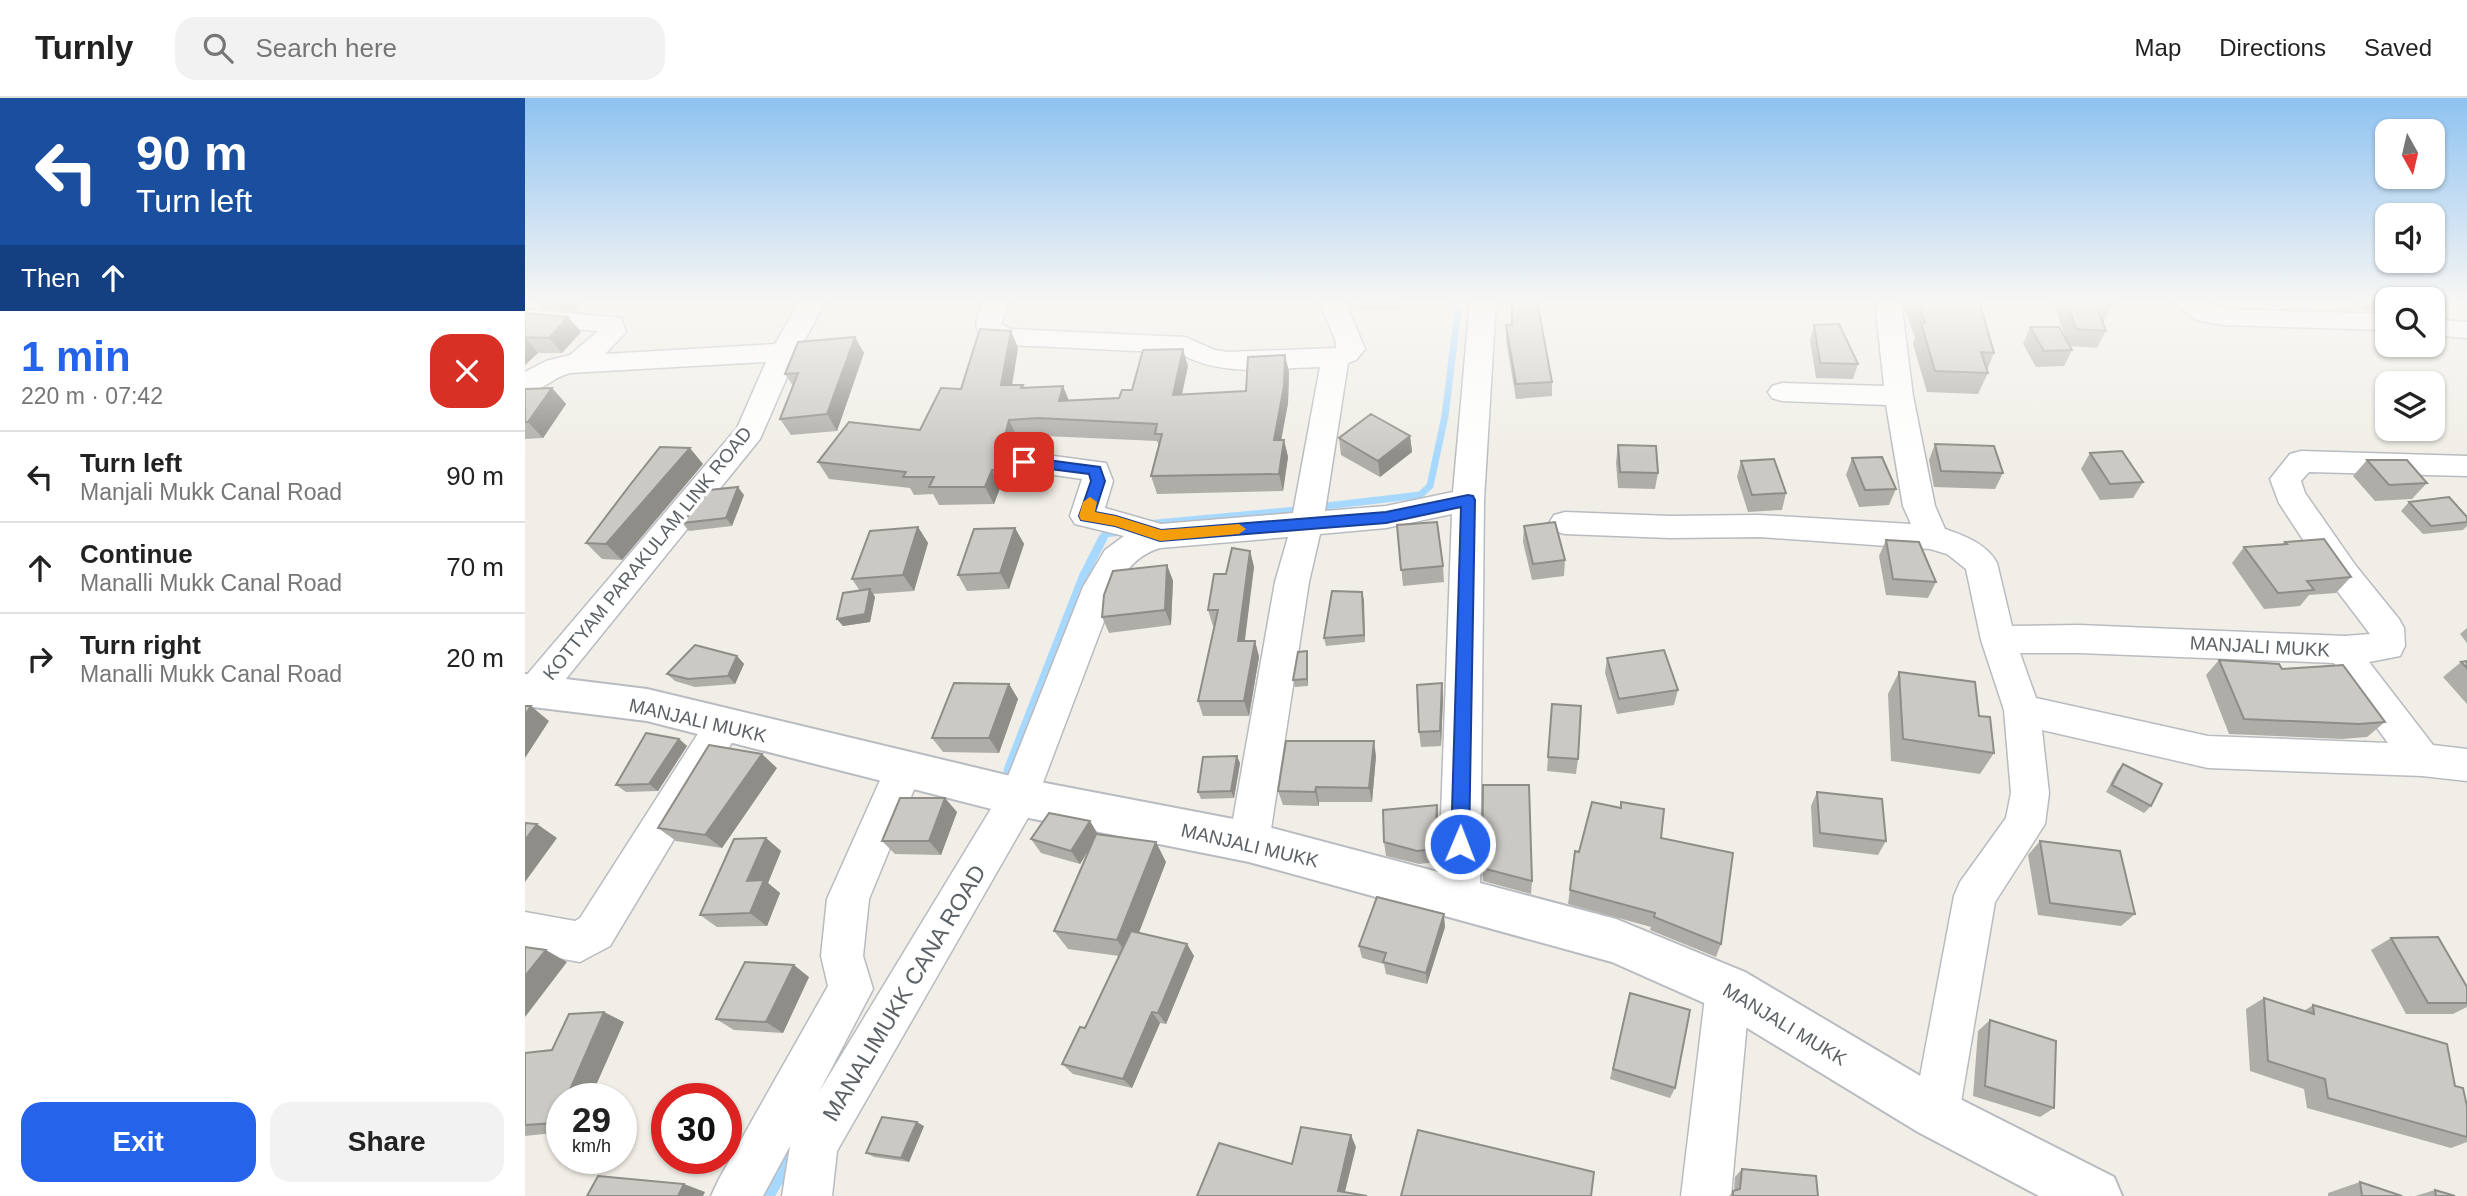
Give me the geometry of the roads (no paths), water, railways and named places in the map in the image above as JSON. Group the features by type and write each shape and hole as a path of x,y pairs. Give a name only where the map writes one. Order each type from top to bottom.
{"street":[{"path":"578,363 590,352"},
{"path":"525,386 543,371 558,365 781,352"},
{"name":"KOTTYAM PARAKULAM LINK ROAD","path":"530,691 750,432 784,352"},
{"path":"1198,352 1208,358 1228,361 1335,358 1348,352"},
{"path":"1459,897 1468,500 1479,352"},
{"path":"1894,352 1919,506 1932,537"},
{"path":"1249,842 1292,582 1307,524 1335,358"},
{"path":"1782,392 1899,396"},
{"path":"2344,650 2388,646 2387,628 2344,575 2290,495 2285,479 2301,461 2467,466"},
{"path":"1024,462 1095,470 1098,481 1086,516 1116,521 1160,536 1386,517 1468,500"},
{"path":"1565,523 1670,527 1761,526 1932,537 1958,546 1981,563 1999,640 2022,710 2031,793 2025,824 1975,896 1936,1114"},
{"name":"MANALIMUKK CANA ROAD","path":"807,1196 814,1145 1019,797 1105,578 1125,548 1160,536"},
{"name":"MANJALI MUKK","path":"1999,640 2079,639 2344,650 2356,671 2422,760"},
{"name":"MANJALI MUKK","path":"530,691 647,705 723,726 1019,797 1249,842 1459,897 1616,942 1728,989 1936,1114 2095,1196"},
{"path":"2022,710 2208,752 2422,760 2467,765"},
{"path":"525,932 580,942 595,932 723,726"},
{"path":"736,1196 851,989 842,956 848,899 904,770"},
{"path":"1706,1196 1728,989"}],"waterway":[{"path":"1318,507 1420,495 1430,486 1445,416 1453,352"},
{"path":"1146,524 1297,510"},
{"path":"1103,538 1105,534 1121,532"},
{"path":"1008,770 1084,575 1103,538"},
{"path":"769,1196 792,1155"}]}
